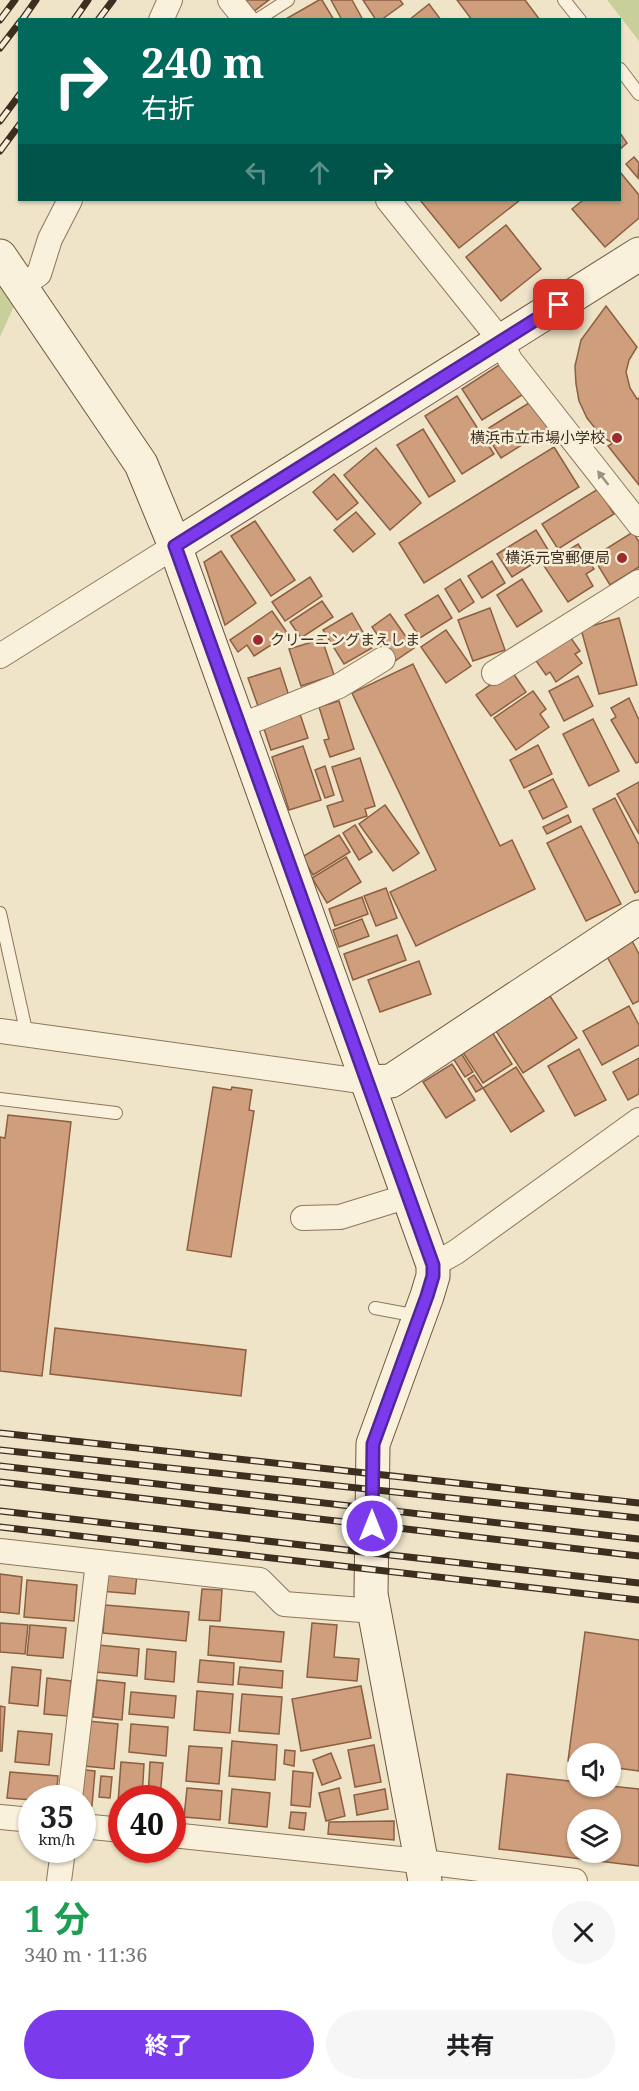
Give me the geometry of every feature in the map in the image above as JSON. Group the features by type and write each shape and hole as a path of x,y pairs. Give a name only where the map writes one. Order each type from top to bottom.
{"street":[{"path":"162,18 170,0"},
{"path":"230,0 244,18"},
{"path":"21,286 39,274 50,239 69,201"},
{"path":"389,201 501,341 510,360 639,524"},
{"path":"0,656 639,254"},
{"path":"0,256 141,464 175,546 433,1265 433,1276 373,1444 371,1569 371,1594 424,1871"},
{"path":"494,673 639,582"},
{"path":"240,726 339,686 383,659"},
{"path":"0,1031 368,1082 391,1081 638,921"},
{"path":"433,1265 456,1252 639,1120"},
{"path":"303,1218 340,1217 408,1196"},
{"path":"0,1551 260,1580 284,1604 375,1611"},
{"path":"72,1785 98,1562"},
{"path":"0,1817 18,1819"},
{"path":"186,1837 424,1871 574,1881"},
{"path":"59,1881 61,1863"}],"lane":[{"path":"260,18 288,0"},
{"path":"564,0 578,18"},
{"path":"621,70 639,94"},
{"path":"0,913 27,1035"},
{"path":"0,1099 116,1113"},
{"path":"375,1308 419,1317"}],"green space":[{"path":"639,0 639,41 608,1"},
{"path":"0,286 14,306 0,337"}],"building":[{"path":"244,0 269,0 253,12"},
{"path":"322,0 333,18 288,18"},
{"path":"331,0 352,0 362,18 341,18"},
{"path":"363,0 400,0 403,4 384,18 375,18"},
{"path":"457,0 525,0 538,18 470,18"},
{"path":"429,4 440,18 412,18"},
{"path":"621,134 627,143 621,148"},
{"path":"634,157 639,163 638,178 626,164"},
{"path":"621,173 639,195 639,218 605,247 572,209 582,201 621,201"},
{"path":"421,201 519,201 459,248"},
{"path":"506,225 541,269 501,301 466,257"},
{"path":"606,306 637,347 629,360 626,372 630,388 637,399 639,398 639,485 608,446 613,443 602,437 587,418 579,401 575,366 581,340"},
{"path":"502,363 522,395 482,420 462,389"},
{"path":"457,396 494,454 462,474 425,416"},
{"path":"532,401 549,428 501,458 484,431"},
{"path":"423,429 455,481 429,497 397,445"},
{"path":"554,447 579,487 424,583 399,543"},
{"path":"376,448 421,503 390,530 344,475"},
{"path":"334,474 358,503 337,520 313,492"},
{"path":"598,489 614,514 558,549 542,524"},
{"path":"356,512 375,534 353,552 334,530"},
{"path":"255,521 295,580 271,596 231,536"},
{"path":"536,530 550,553 512,577 497,554"},
{"path":"633,532 639,542 639,567 610,585 593,557"},
{"path":"578,544 594,569 586,574 593,586 568,602 544,566"},
{"path":"221,551 256,603 225,625 204,562"},
{"path":"492,561 505,583 482,598 468,576"},
{"path":"310,577 322,596 285,621 272,602"},
{"path":"460,579 474,602 459,612 445,589"},
{"path":"522,579 542,611 517,627 497,595"},
{"path":"438,595 452,618 420,638 405,615"},
{"path":"322,601 333,617 301,638 290,622"},
{"path":"490,608 505,650 473,661 458,620"},
{"path":"272,611 288,634 254,656 247,645 238,652 230,640"},
{"path":"352,613 372,648 344,664 323,630"},
{"path":"390,614 414,648 395,661 372,627"},
{"path":"619,618 637,685 599,694 581,629"},
{"path":"446,630 471,666 446,683 421,647"},
{"path":"568,634 580,651 575,654 582,663 556,682 550,672 546,675 534,658"},
{"path":"322,639 334,675 301,686 289,649"},
{"path":"413,664 500,846 512,840 535,889 416,946 390,892 436,870 352,693"},
{"path":"280,668 289,696 258,706 248,678"},
{"path":"511,670 526,692 491,716 476,695"},
{"path":"578,676 593,706 564,721 549,691"},
{"path":"533,691 546,709 540,714 549,727 516,750 494,718"},
{"path":"629,698 639,720 639,762 636,763 611,720 616,717 611,708"},
{"path":"339,701 354,749 330,757 324,740 329,739 319,707"},
{"path":"299,711 308,738 271,750 262,723"},
{"path":"593,719 619,771 589,786 563,734"},
{"path":"538,745 552,774 524,788 510,760"},
{"path":"303,746 321,800 289,810 272,757"},
{"path":"360,758 375,806 365,809 367,816 334,827 327,806 343,801 332,767"},
{"path":"325,766 334,795 325,798 315,770"},
{"path":"553,779 567,807 543,819 529,791"},
{"path":"639,782 639,834 617,794"},
{"path":"615,798 639,845 639,891 635,893 593,809"},
{"path":"385,805 419,853 393,871 359,824"},
{"path":"568,815 571,822 547,834 543,827"},
{"path":"355,825 372,852 359,860 343,833"},
{"path":"581,826 621,904 586,921 547,843"},
{"path":"339,835 350,852 313,875 302,857"},
{"path":"346,857 361,882 327,903 312,878"},
{"path":"386,888 397,918 376,926 364,896"},
{"path":"362,897 368,914 335,926 329,909"},
{"path":"362,919 369,936 339,947 333,930"},
{"path":"397,935 406,960 353,980 344,954"},
{"path":"631,939 639,954 639,1001 633,1004 605,953"},
{"path":"419,961 431,994 380,1012 368,980"},
{"path":"550,996 577,1038 523,1073 496,1031"},
{"path":"629,1006 639,1025 639,1045 602,1065 583,1031"},
{"path":"492,1032 512,1064 483,1083 462,1051"},
{"path":"579,1049 606,1100 575,1116 548,1066"},
{"path":"459,1050 473,1072 465,1077 451,1055"},
{"path":"639,1058 639,1094 628,1100 613,1072"},
{"path":"452,1064 475,1100 446,1118 423,1082"},
{"path":"516,1067 544,1111 511,1132 483,1088"},
{"path":"474,1075 483,1088 476,1092 468,1079"},
{"path":"213,1087 252,1090 249,1110 254,1111 231,1257 187,1250"},
{"path":"8,1115 71,1122 42,1376 0,1371 0,1137 5,1138"},
{"path":"55,1328 246,1350 241,1396 50,1374"},
{"path":"102,1571 137,1574 135,1594 100,1591"},
{"path":"0,1574 22,1577 19,1614 0,1612"},
{"path":"27,1580 77,1585 74,1621 24,1617"},
{"path":"202,1589 222,1590 220,1621 199,1620"},
{"path":"105,1605 189,1612 186,1641 103,1633"},
{"path":"0,1623 28,1625 25,1654 0,1652"},
{"path":"312,1623 337,1625 334,1657 359,1659 357,1681 307,1677"},
{"path":"30,1625 66,1628 63,1658 27,1655"},
{"path":"210,1626 284,1632 281,1662 208,1655"},
{"path":"585,1632 639,1640 639,1771 621,1769 621,1743 570,1743"},
{"path":"98,1645 139,1649 137,1676 96,1672"},
{"path":"147,1649 176,1652 174,1682 145,1679"},
{"path":"200,1660 234,1663 233,1685 198,1682"},
{"path":"12,1667 41,1670 38,1706 9,1703"},
{"path":"240,1667 283,1671 282,1688 238,1684"},
{"path":"47,1678 71,1681 68,1716 44,1714"},
{"path":"97,1680 125,1683 122,1720 93,1717"},
{"path":"361,1686 371,1738 301,1751 292,1699"},
{"path":"197,1691 233,1694 230,1733 194,1730"},
{"path":"131,1692 176,1696 174,1718 129,1714"},
{"path":"242,1694 282,1697 279,1734 239,1731"},
{"path":"0,1706 5,1707 2,1751 0,1751"},
{"path":"88,1721 118,1724 114,1769 84,1766"},
{"path":"131,1724 168,1727 166,1756 129,1752"},
{"path":"18,1731 52,1734 49,1765 15,1762"},
{"path":"232,1741 277,1745 275,1780 229,1776"},
{"path":"374,1745 381,1782 355,1787 348,1750"},
{"path":"189,1746 222,1748 219,1784 186,1781"},
{"path":"285,1750 295,1751 294,1766 284,1764"},
{"path":"331,1753 341,1778 322,1785 313,1760"},
{"path":"121,1762 144,1764 143,1785 119,1785"},
{"path":"150,1762 163,1763 161,1785 149,1785"},
{"path":"76,1769 95,1771 94,1785 74,1785"},
{"path":"293,1771 313,1773 310,1807 291,1805"},
{"path":"10,1772 58,1776 57,1785 18,1785 18,1799 7,1798"},
{"path":"507,1774 567,1781 567,1797 621,1797 621,1787 639,1789 639,1866 614,1863 621,1863 621,1809 567,1809 567,1857 499,1849"},
{"path":"101,1776 112,1777 111,1785 108,1785 108,1798 99,1797"},
{"path":"187,1788 222,1791 220,1820 186,1817"},
{"path":"339,1788 345,1816 326,1821 319,1793"},
{"path":"232,1789 270,1793 267,1827 229,1823"},
{"path":"385,1789 388,1809 357,1815 354,1795"},
{"path":"291,1812 306,1813 304,1830 289,1828"},
{"path":"394,1821 394,1840 328,1834 329,1822"}],"railway":[{"path":"0,20 15,0"},
{"path":"23,18 36,0"},
{"path":"75,18 88,0"},
{"path":"100,18 113,0"},
{"path":"0,48 18,25"},
{"path":"0,121 18,97"},
{"path":"0,151 18,127"},
{"path":"0,1433 639,1503"},
{"path":"0,1450 639,1518"},
{"path":"0,1466 639,1539"},
{"path":"0,1482 639,1556"},
{"path":"0,1511 639,1583"},
{"path":"0,1527 639,1600"}],"place":[{"name":"横浜市立市場小学校","path":"617,438"},
{"name":"横浜元宮郵便局","path":"622,558"},
{"name":"クリーニングまえしま","path":"258,640"}],"route":[{"path":"372,1526 373,1444 427,1296 433,1276 433,1265 175,546 559,305"}]}
